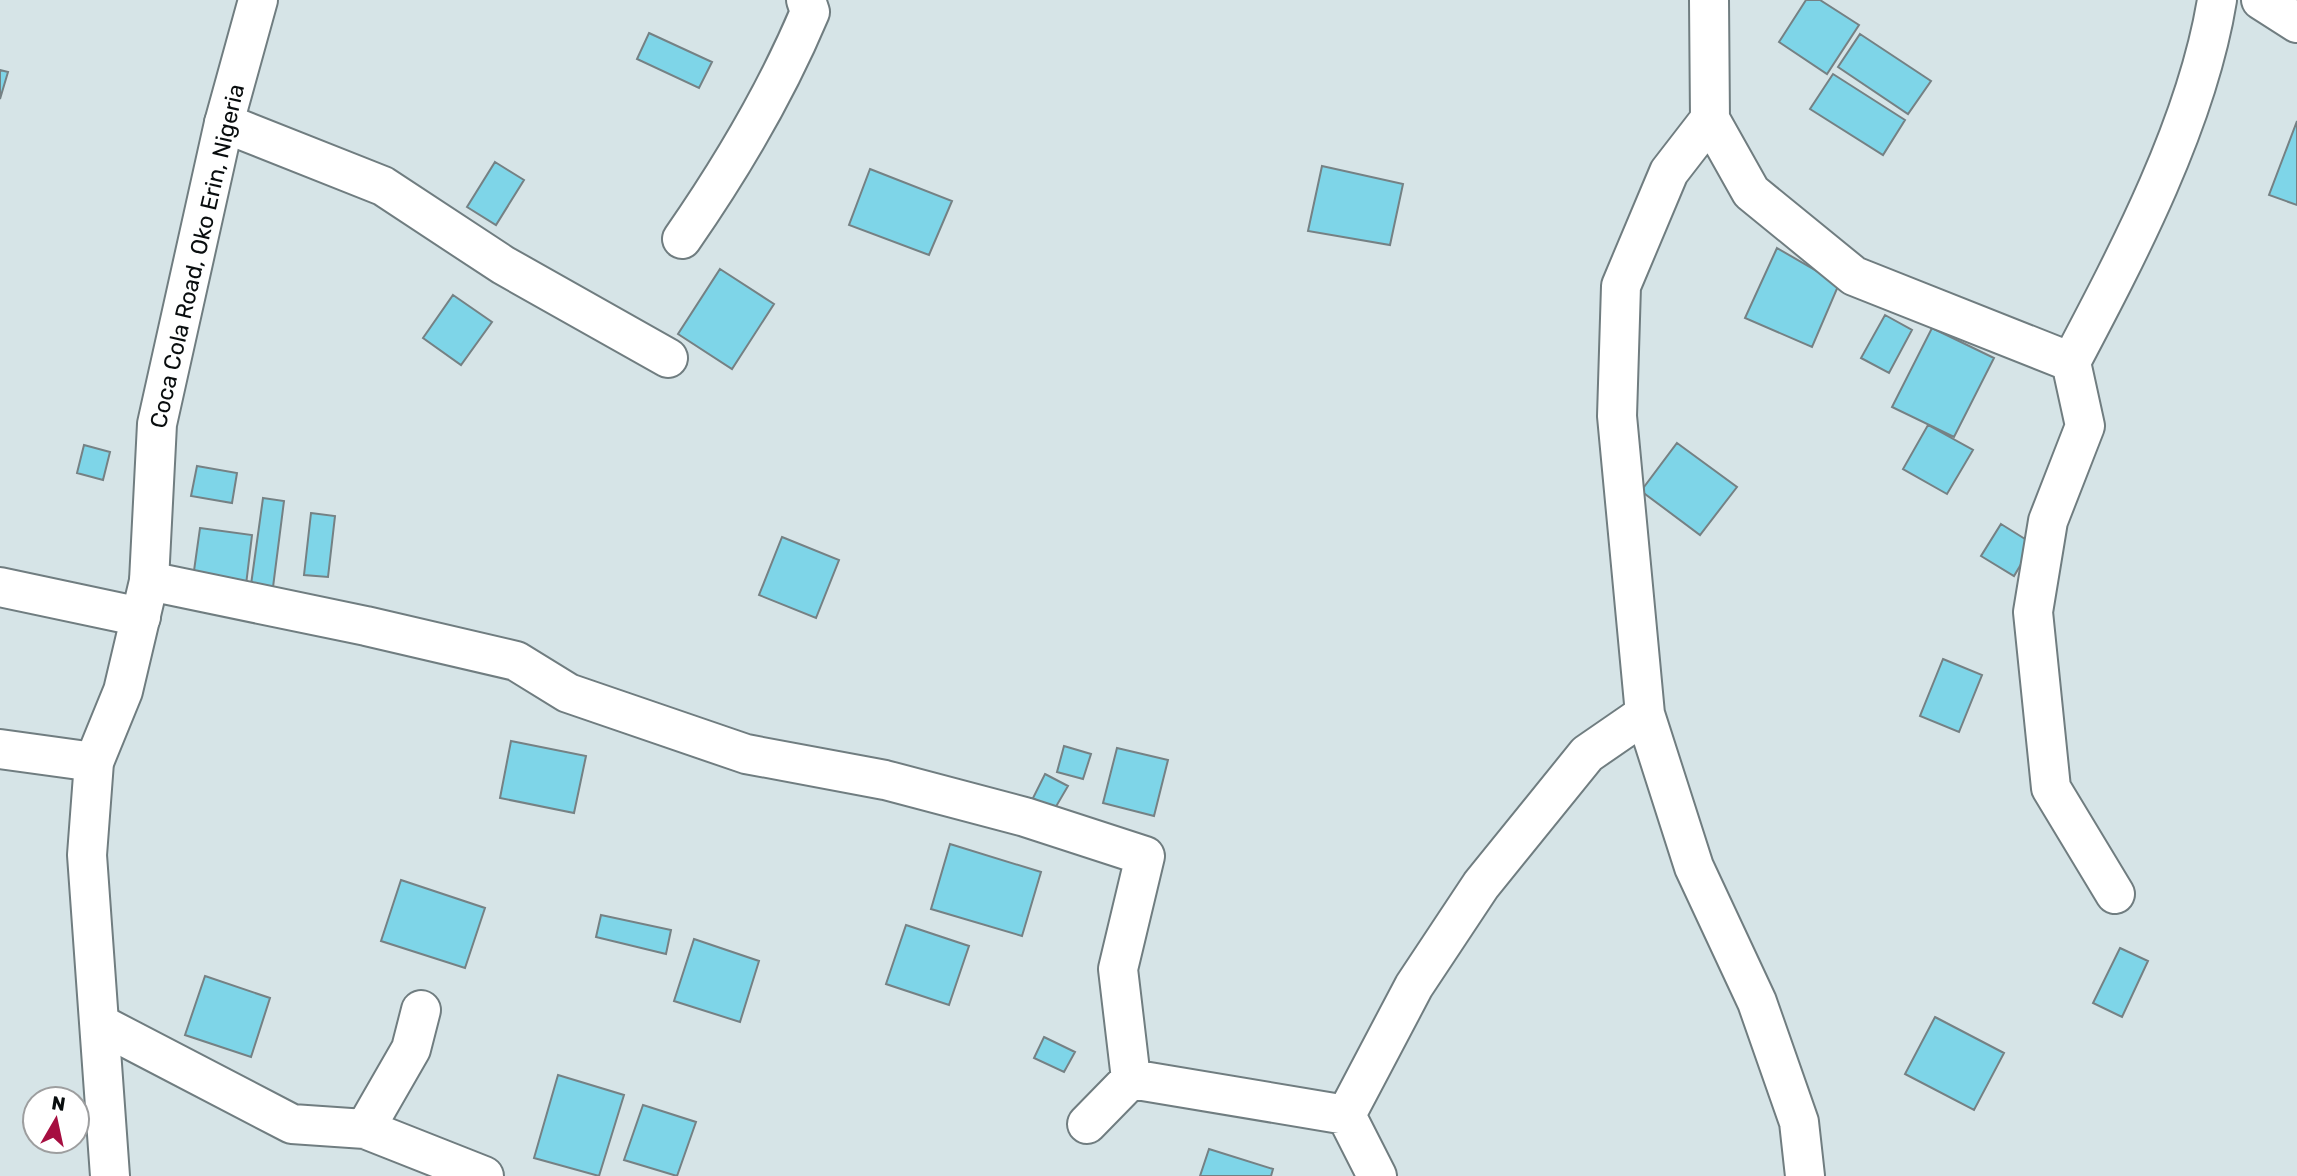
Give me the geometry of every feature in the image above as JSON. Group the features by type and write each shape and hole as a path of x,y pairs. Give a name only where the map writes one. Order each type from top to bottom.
{"street":[{"path":"682,239 731,168 792,54 810,12 806,0"},
{"path":"1709,0 1710,119 1751,192 1854,276 2071,362"},
{"path":"2115,894 2051,788 2034,612 2048,521 2085,426 2071,362 2131,248 2180,131 2217,0"},
{"path":"2261,0 2297,23"},
{"name":"Coca Cola Road, Oko Erin, Nigeria","path":"110,1176 87,855 94,762 123,691 145,599 157,424 224,123 255,1"},
{"path":"1710,119 1669,172 1621,286 1617,416 1644,714 1694,867 1757,1002 1799,1122 1805,1176"},
{"path":"224,123 383,186 503,265 668,358"},
{"path":"0,587 145,599 516,661 568,693 747,754 885,780 1025,817 1145,856 1118,969 1131,1079"},
{"path":"1346,1115 1414,986 1481,885 1587,754 1644,714"},
{"path":"0,749 94,762"},
{"path":"365,1129 411,1049 422,1010"},
{"path":"100,1024 292,1124 365,1129 484,1176"},
{"path":"1131,1079 1346,1115"},
{"path":"1087,1124 1131,1079"},
{"path":"1346,1115 1377,1176"}],"building":[{"path":"1806,0 1820,0 1859,25 1827,74 1779,42"},
{"path":"649,33 712,62 699,88 637,59"},
{"path":"1860,34 1931,81 1908,114 1838,67"},
{"path":"0,70 8,72 0,99"},
{"path":"1833,74 1905,120 1883,155 1810,109"},
{"path":"2297,121 2297,205 2269,195"},
{"path":"495,162 524,180 496,225 467,207"},
{"path":"1322,166 1403,184 1390,245 1308,231"},
{"path":"870,169 952,201 929,255 849,225"},
{"path":"1777,248 1839,284 1812,347 1745,318"},
{"path":"720,269 774,304 732,369 678,334"},
{"path":"453,295 492,322 461,365 423,338"},
{"path":"1885,315 1912,330 1889,373 1861,358"},
{"path":"1932,328 1994,358 1954,437 1892,407"},
{"path":"1928,425 1973,450 1947,494 1903,469"},
{"path":"1677,443 1737,487 1700,535 1641,491"},
{"path":"84,445 110,452 103,480 77,473"},
{"path":"197,466 237,473 232,503 191,496"},
{"path":"263,498 284,501 272,595 250,592"},
{"path":"311,513 335,516 328,577 304,575"},
{"path":"2001,524 2033,544 2014,576 1981,556"},
{"path":"200,528 252,535 245,593 192,585"},
{"path":"782,537 839,560 816,618 759,595"},
{"path":"1943,659 1982,675 1959,732 1920,716"},
{"path":"511,741 586,756 574,813 500,798"},
{"path":"1064,746 1091,754 1083,779 1057,772"},
{"path":"1117,748 1168,760 1154,816 1103,803"},
{"path":"1045,774 1068,786 1054,810 1033,798"},
{"path":"950,844 1041,872 1022,936 931,909"},
{"path":"401,880 485,908 465,968 381,941"},
{"path":"601,915 671,930 666,954 596,937"},
{"path":"906,925 969,946 949,1005 886,984"},
{"path":"694,939 759,961 740,1022 674,1001"},
{"path":"2120,948 2148,961 2122,1017 2093,1003"},
{"path":"205,976 270,998 251,1057 185,1035"},
{"path":"1935,1017 2004,1053 1974,1110 1905,1074"},
{"path":"1044,1037 1075,1052 1064,1072 1034,1058"},
{"path":"558,1075 624,1095 599,1176 534,1158"},
{"path":"643,1105 696,1122 677,1176 624,1160"},
{"path":"1209,1149 1273,1169 1271,1176 1200,1176"}]}
